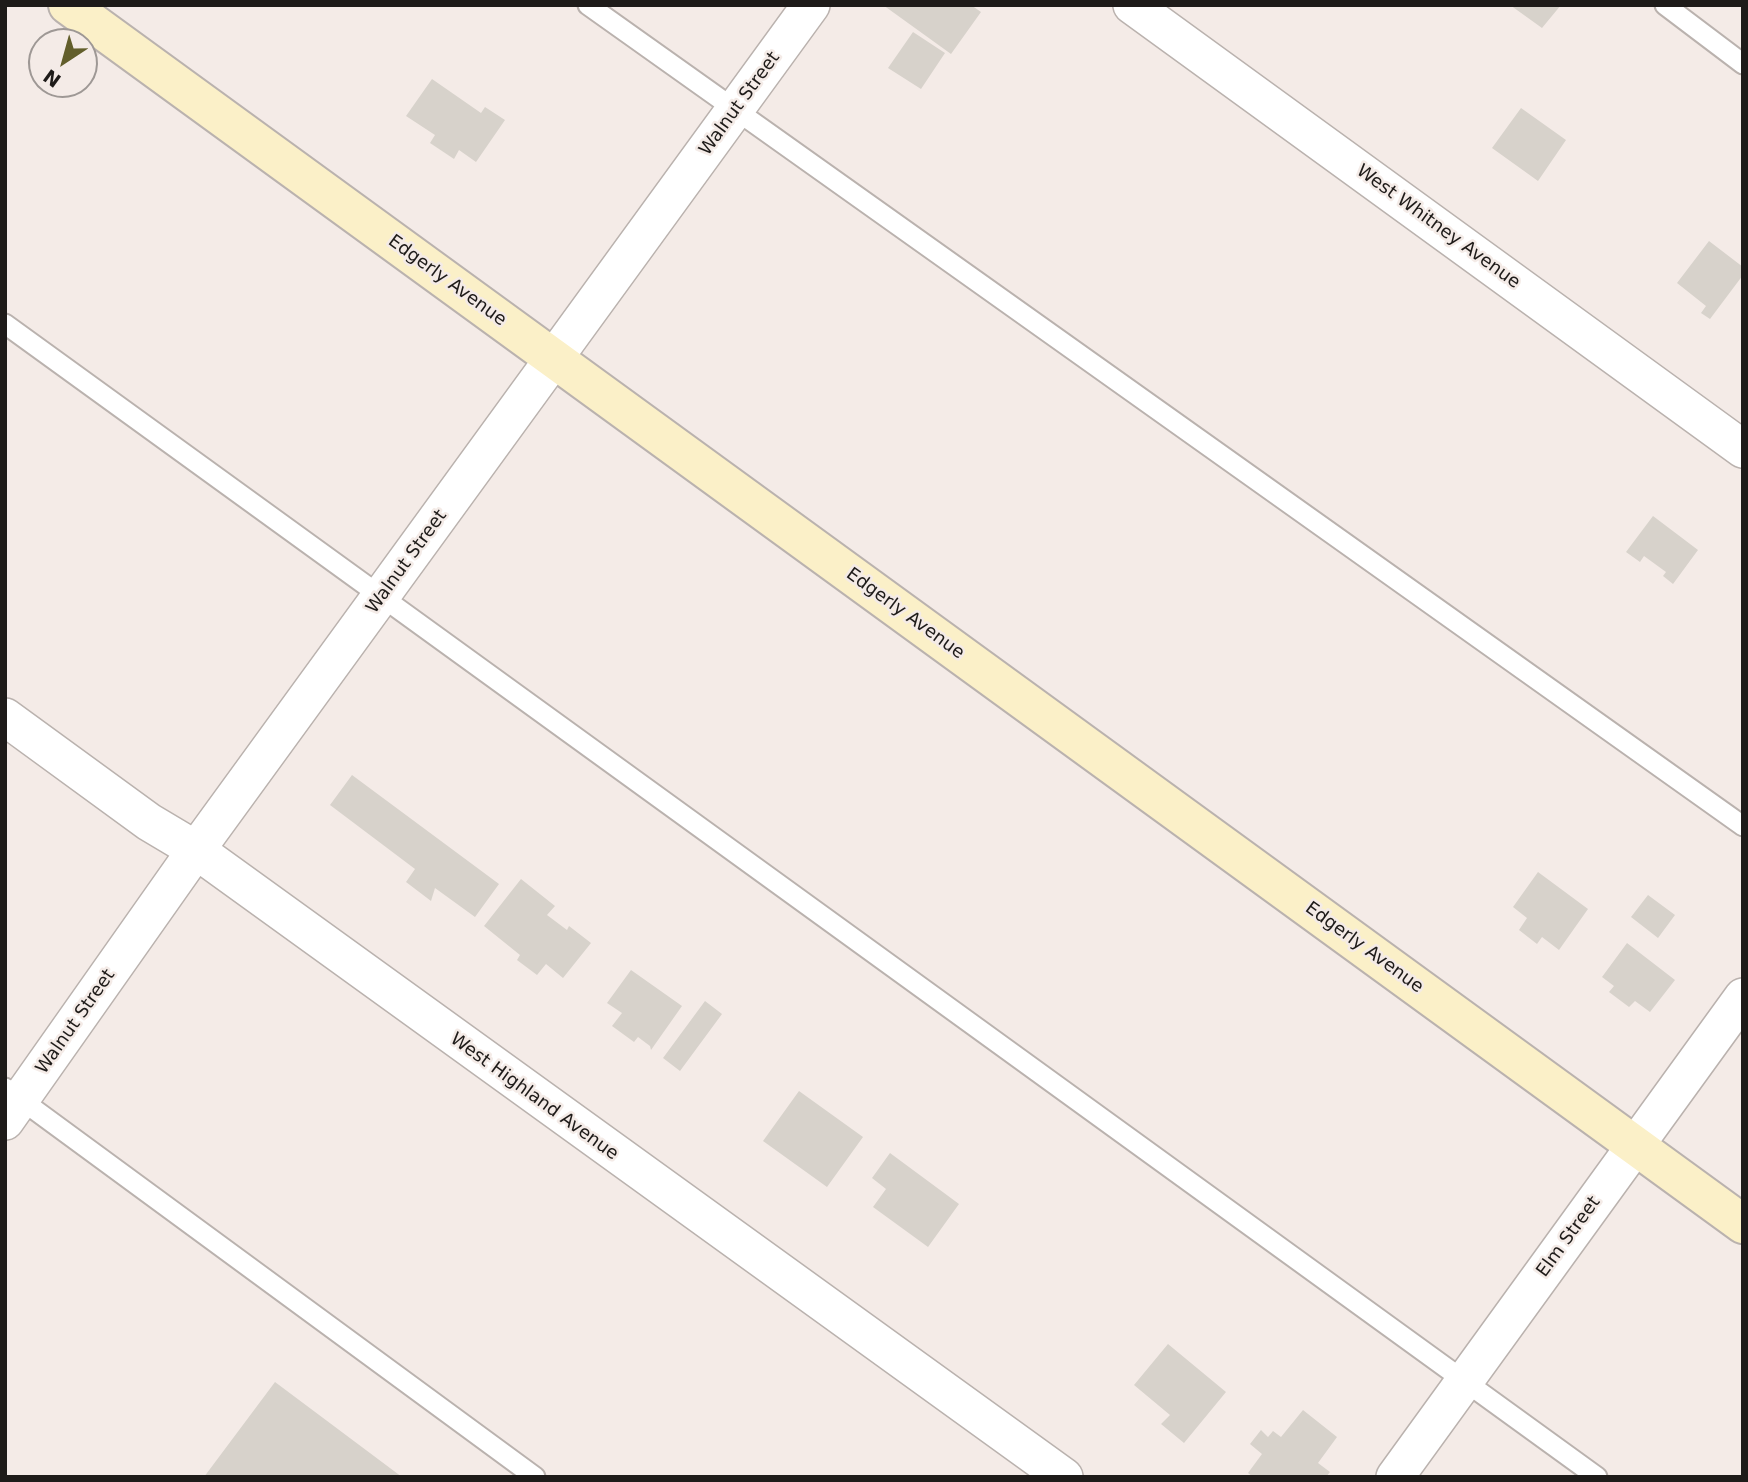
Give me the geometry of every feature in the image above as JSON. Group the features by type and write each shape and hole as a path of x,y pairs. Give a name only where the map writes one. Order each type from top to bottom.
{"street":[{"name":"Edgerly Avenue","path":"68,5 1743,1224"},
{"name":"Walnut Street","path":"10,1103 383,598 552,358 736,111 811,5"},
{"name":"West Whitney Avenue","path":"1132,5 1743,449"},
{"name":"West Highland Avenue","path":"5,717 149,822 196,850 1064,1477"},
{"name":"Elm Street","path":"1395,1477 1743,997"}],"lane":[{"path":"588,5 1743,827"},
{"path":"1665,5 1743,64"},
{"path":"5,324 1597,1477"},
{"path":"10,1103 535,1477"}],"building":[{"path":"883,5 971,5 981,12 951,54"},
{"path":"1510,5 1561,5 1542,28"},
{"path":"913,32 945,53 921,89 888,68"},
{"path":"432,79 481,113 485,107 505,120 476,162 459,150 454,159 430,143 435,135 406,116"},
{"path":"1521,108 1566,140 1538,181 1492,148"},
{"path":"1709,241 1743,267 1743,275 1710,319 1701,313 1706,306 1677,283"},
{"path":"1653,516 1698,550 1673,584 1663,576 1666,572 1644,556 1640,562 1626,552"},
{"path":"352,775 499,884 475,917 435,888 431,901 406,882 415,869 330,805"},
{"path":"1538,872 1588,909 1559,950 1542,937 1537,944 1519,930 1527,918 1513,907"},
{"path":"521,879 555,906 547,915 567,930 569,926 591,943 563,978 546,964 537,975 517,960 520,955 484,926"},
{"path":"1648,895 1675,915 1658,938 1631,917"},
{"path":"1627,943 1675,980 1650,1012 1635,1001 1629,1007 1609,992 1614,986 1602,977"},
{"path":"631,970 682,1006 651,1050 650,1046 638,1037 634,1042 612,1026 622,1013 607,1003"},
{"path":"705,1001 722,1014 680,1071 663,1058"},
{"path":"799,1091 863,1137 827,1187 763,1141"},
{"path":"890,1153 959,1204 928,1247 873,1207 886,1189 872,1178"},
{"path":"1168,1344 1226,1392 1184,1443 1161,1424 1170,1415 1134,1385"},
{"path":"275,1382 402,1477 204,1477"},
{"path":"1303,1410 1337,1437 1318,1463 1330,1472 1326,1477 1253,1477 1248,1473 1262,1454 1250,1444 1261,1430 1268,1437 1273,1431 1281,1437"}]}
